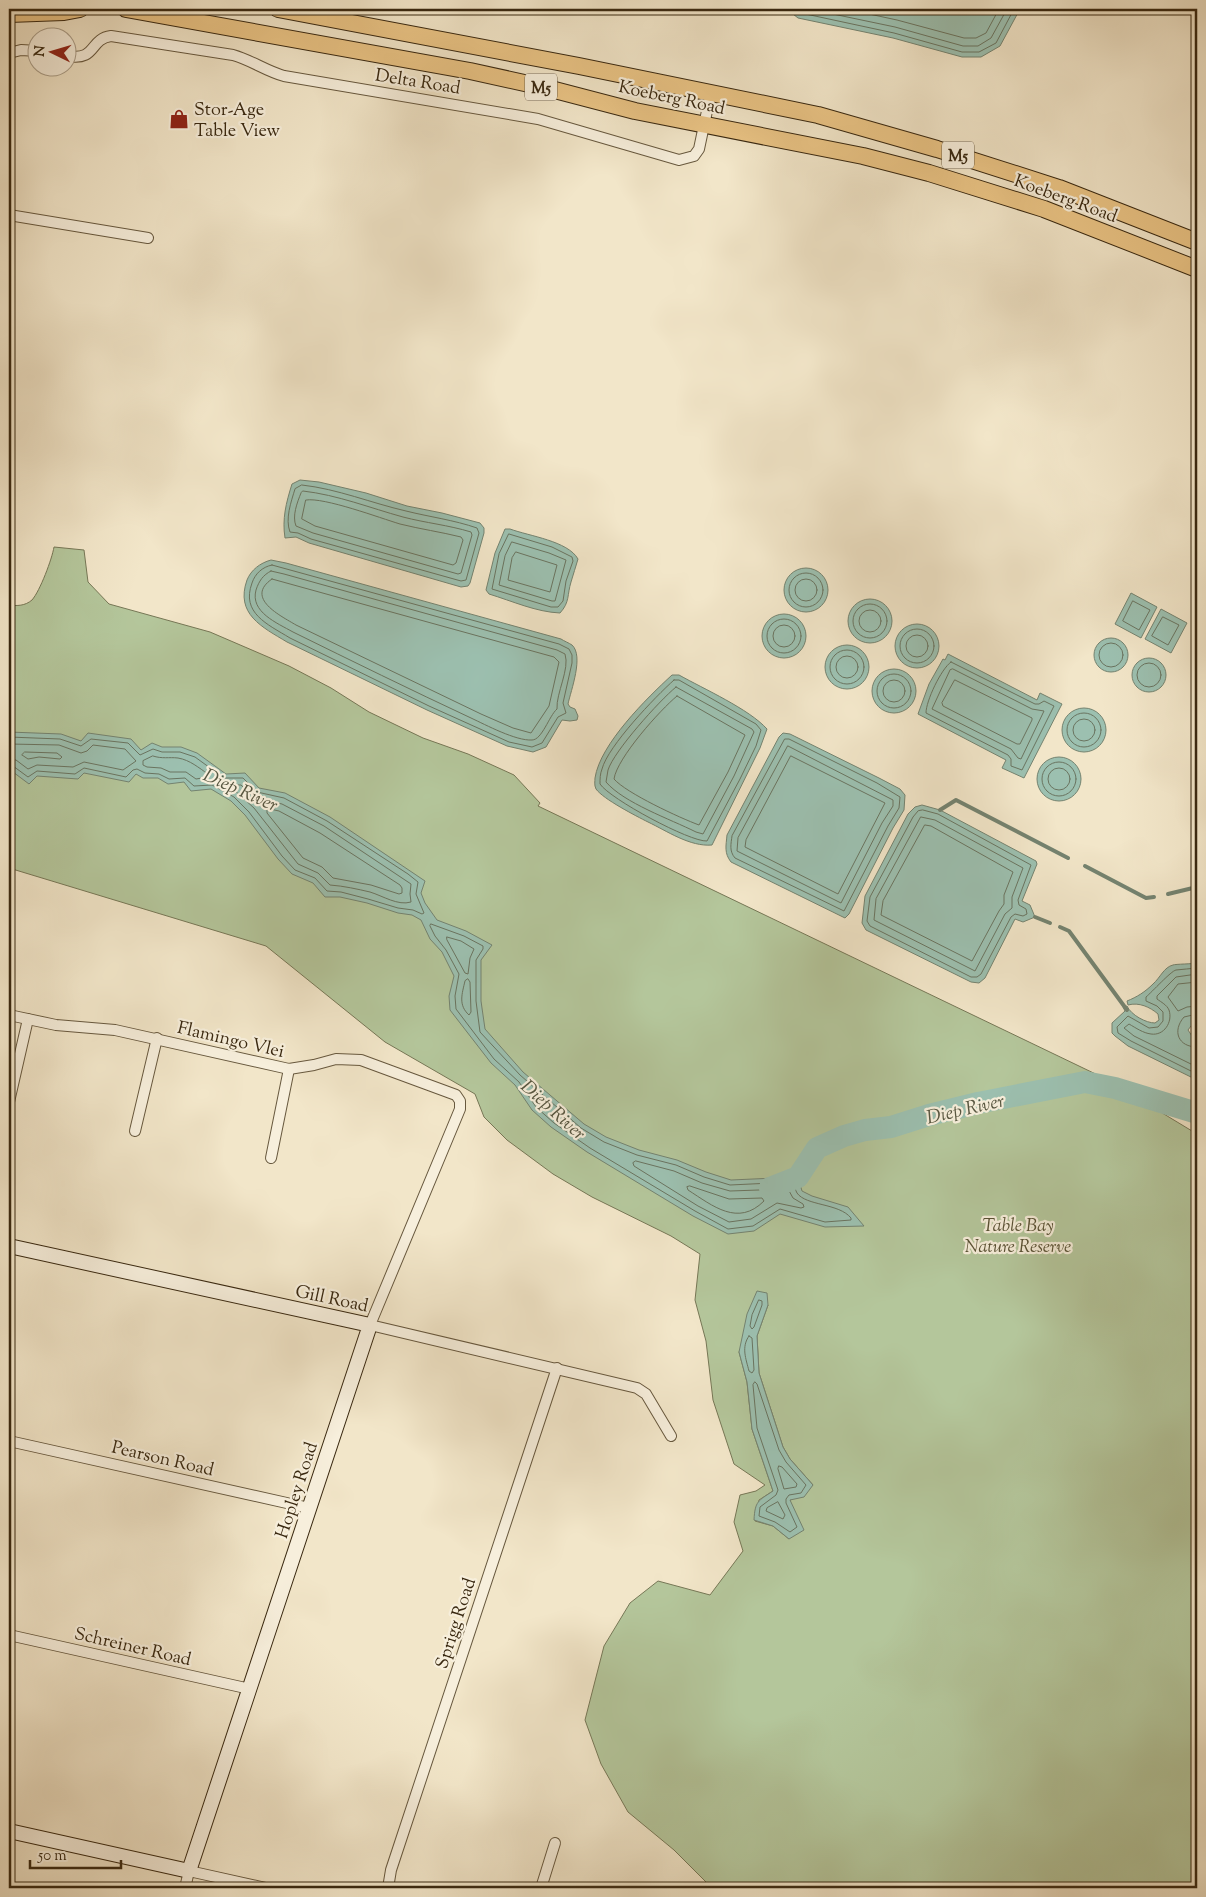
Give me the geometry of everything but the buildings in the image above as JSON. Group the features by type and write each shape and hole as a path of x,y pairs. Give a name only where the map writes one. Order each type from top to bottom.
{"main road":[{"path":"9,14 64,12 80,9"},
{"name":"Koeberg Road","path":"126,9 470,71 547,88 635,111 854,154 929,173 1044,209 1197,269"},
{"name":"Koeberg Road","path":"278,9 711,92 818,115 937,149 1059,188 1197,242"}],"street":[{"name":"Delta Road","path":"78,56 86,55 102,39 111,36 233,55 284,76 538,119 679,160 690,158 696,153 702,140 711,92"},
{"path":"9,53 28,50"},
{"path":"9,215 148,238"},
{"name":"Flamingo Vlei","path":"9,1015 56,1025 115,1030 289,1068 314,1065 336,1059 361,1060 452,1093 460,1101 460,1109"},
{"path":"10,1102 28,1019"},
{"path":"135,1131 157,1038"},
{"path":"271,1158 289,1068"},
{"name":"Hopley Road","path":"185,1888 370,1325 460,1109"},
{"name":"Gill Road","path":"9,1246 370,1325 628,1385 646,1394 671,1436"},
{"name":"Sprigg Road","path":"388,1888 391,1870 557,1368"},
{"name":"Pearson Road","path":"9,1441 309,1508"},
{"name":"Schreiner Road","path":"9,1635 250,1689"},
{"path":"9,1831 266,1888"},
{"path":"541,1888 555,1842"}],"green space":[{"name":"Table Bay Nature Reserve","path":"54,547 84,550 88,582 109,604 210,632 289,666 331,688 369,712 423,738 468,754 514,775 540,803 538,806 1106,1079 1197,1134 1197,1888 712,1888 674,1850 628,1812 601,1764 585,1720 604,1646 630,1603 658,1581 710,1595 743,1551 734,1522 740,1495 756,1491 765,1485 734,1464 713,1400 706,1341 695,1300 700,1254 671,1236 592,1197 553,1174 507,1140 484,1117 475,1094 385,1042 266,946 9,868 9,605 21,605 32,600 42,582","holes":["768,1305 757,1336 759,1373 783,1447 790,1459 813,1485 790,1500 789,1539 773,1526 755,1521 759,1500 773,1491 752,1429 747,1382 739,1352"]}],"water":[{"path":"794,9 1020,9 1000,46 981,57 962,57 893,38 798,18 793,14"},
{"path":"300,480 319,482 366,493 407,506 480,523 484,528 484,533 470,583 468,586 461,587 309,543 296,537 285,538 284,518 288,498 292,484"},
{"path":"505,529 557,543 573,553 578,559 567,602 560,613 524,606 489,594 486,590 495,553"},
{"path":"271,560 561,639 572,645 577,657 576,673 568,704 575,709 578,716 577,720 562,720 546,747 533,752 507,746 427,710 287,642 260,625 248,611 245,602 244,592 249,576 256,567"},
{"path":"810,568 822,574 827,581 827,599 822,606 815,611 802,612 794,609 787,602 784,586 787,578 794,571"},
{"path":"1131,593 1157,607 1141,638 1115,624"},
{"path":"874,599 886,605 891,612 891,630 886,637 879,642 866,643 858,640 851,633 848,617 851,609 858,602"},
{"path":"1161,609 1187,623 1171,653 1145,639"},
{"path":"788,614 800,620 805,627 805,645 800,652 793,657 780,658 772,655 765,648 762,632 765,624 772,617"},
{"path":"921,624 933,630 938,637 938,655 933,662 926,667 913,668 905,665 898,658 895,642 898,634 905,627"},
{"path":"1111,638 1118,639 1123,643 1127,648 1127,662 1123,667 1118,671 1111,672 1104,671 1099,667 1095,662 1094,655 1095,648 1099,643 1104,639"},
{"path":"851,645 863,651 868,658 868,676 863,683 856,688 843,689 835,686 828,679 825,663 828,655 835,648"},
{"path":"948,654 1037,700 1040,693 1062,704 1024,778 1002,768 1006,760 918,714 929,684 943,659 945,660"},
{"path":"1149,658 1156,659 1161,663 1165,668 1165,682 1161,687 1156,691 1149,692 1142,691 1137,687 1133,682 1132,675 1133,668 1137,663 1142,659"},
{"path":"898,669 910,675 915,682 915,700 910,707 903,712 890,713 882,710 875,703 872,687 875,679 882,672"},
{"path":"672,675 679,675 726,700 749,714 767,729 760,748 712,845 695,844 671,834 612,802 600,793 595,786 599,765 615,737 626,722"},
{"path":"1088,708 1100,714 1105,721 1105,739 1100,746 1093,751 1080,752 1072,749 1065,742 1062,726 1065,718 1072,711"},
{"path":"9,732 61,734 81,741 88,733 131,739 141,750 152,743 162,747 181,747 197,753 226,774 245,773 259,788 285,793 330,817 425,881 421,893 425,903 437,920 466,931 492,945 481,960 481,1001 485,1029 523,1072 584,1124 606,1137 639,1150 677,1160 731,1180 798,1177 802,1191 848,1207 864,1226 825,1227 780,1214 754,1231 728,1234 693,1216 587,1152 551,1127 532,1110 515,1085 491,1063 450,1010 449,996 454,976 442,952 430,939 421,920 412,915 398,913 367,903 340,897 325,897 313,883 292,874 278,859 245,815 231,801 211,789 191,791 184,782 168,784 158,778 143,778 136,774 129,782 84,773 78,779 37,776 29,784 9,769"},
{"path":"783,733 790,734 879,778 900,789 905,795 904,810 849,914 845,918 731,862 727,856 727,835 779,737"},
{"path":"1063,757 1075,763 1080,770 1080,788 1075,795 1068,800 1055,801 1047,798 1040,791 1037,775 1040,767 1047,760"},
{"path":"922,805 940,810 1036,861 1037,864 1022,901 1030,905 1035,917 1023,922 1015,919 985,978 979,983 971,982 866,930 862,923 865,896 908,814 915,807"},
{"path":"1197,963 1197,1025 1191,1026 1188,1030 1192,1036 1197,1035 1197,1080 1128,1046 1112,1033 1112,1023 1125,1011 1123,1007 1127,1006 1139,1018 1155,1023 1159,1020 1158,1014 1155,1011 1140,1005 1128,1005 1127,1001 1138,996 1156,982 1170,966"},
{"path":"757,1291 767,1293 768,1305 757,1336 759,1373 783,1447 790,1459 813,1485 804,1497 790,1500 804,1530 789,1539 773,1526 754,1520 756,1505 773,1491 752,1429 747,1382 739,1352 747,1314"}],"waterway":[{"path":"940,810 956,800 1068,858"},
{"path":"1085,866 1146,898 1154,897"},
{"path":"1168,894 1197,887"},
{"path":"1035,917 1050,923"},
{"path":"1060,927 1069,931 1127,1010"},
{"name":"Diep River","path":"770,1188 798,1177 817,1148 844,1136 865,1130 891,1127 978,1103 1085,1082 1115,1088 1197,1113"}],"place":[{"name":"Stor-Age Table View","path":"179,119"}]}
